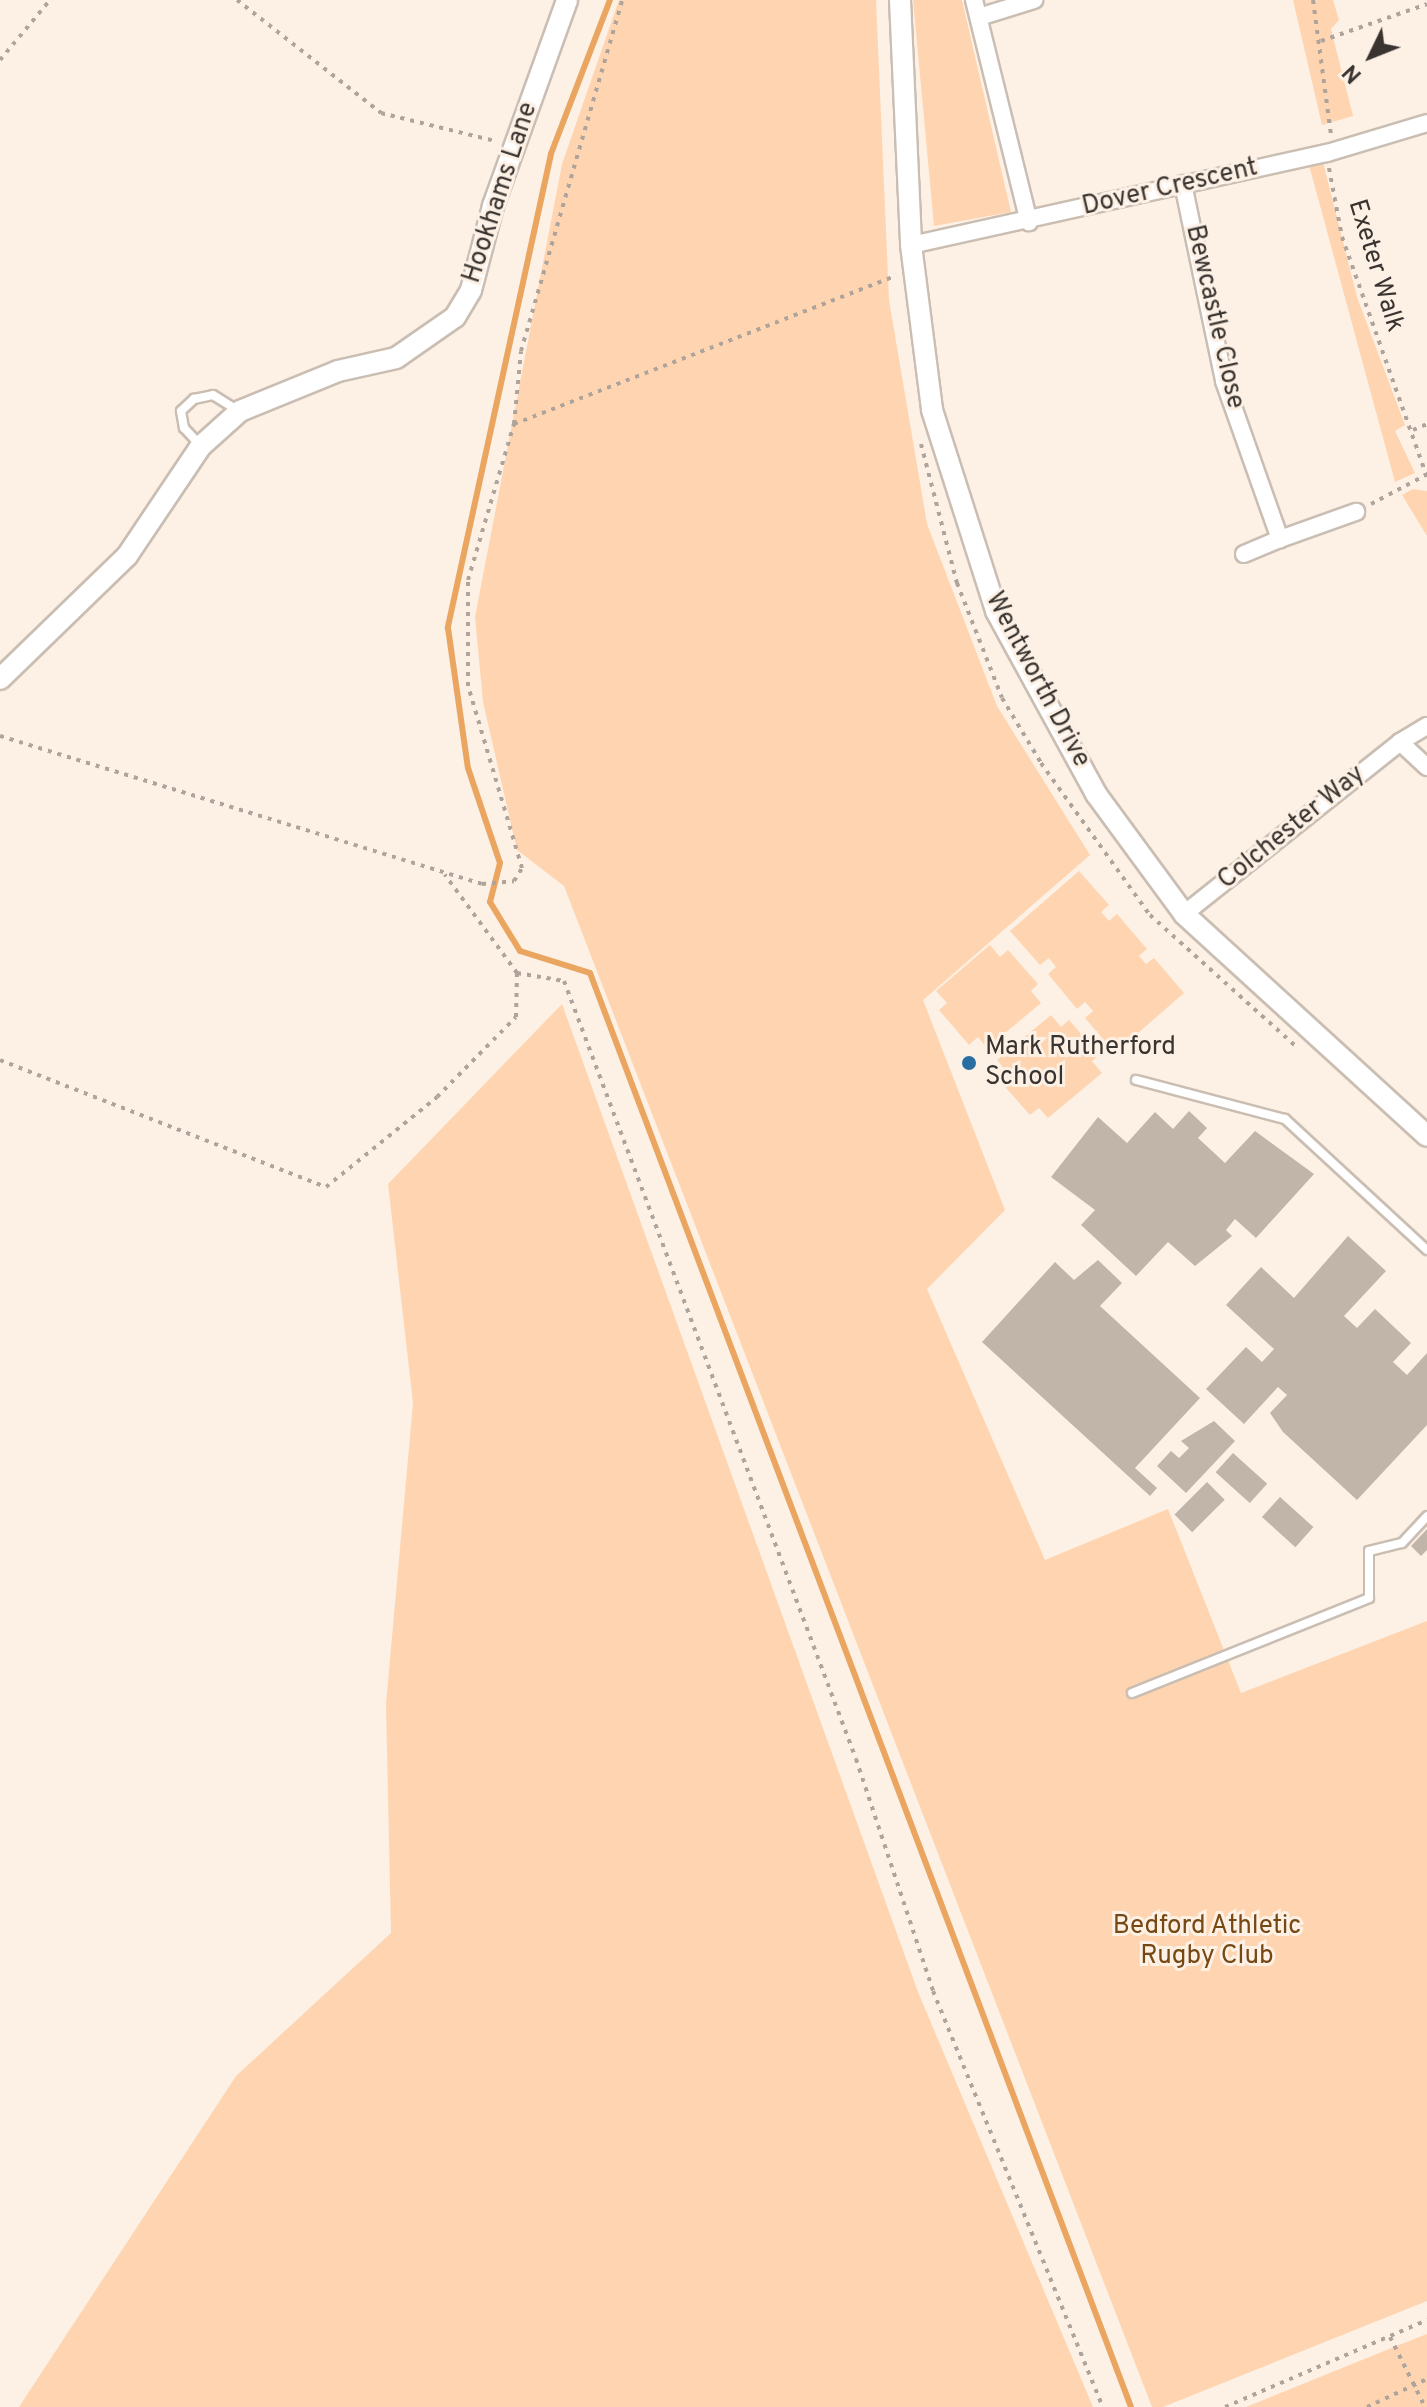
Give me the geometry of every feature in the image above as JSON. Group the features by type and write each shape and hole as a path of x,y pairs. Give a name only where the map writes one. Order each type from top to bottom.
{"street":[{"name":"Hookhams Lane","path":"0,679 127,556 201,446 240,411 325,375 396,358 455,317 475,277 513,146 567,0"},
{"name":"Wentworth Drive","path":"900,0 911,245 932,410 996,611 1096,794 1184,914 1427,1136"},
{"path":"974,0 1029,222"},
{"path":"979,17 1034,0"},
{"name":"Dover Crescent","path":"911,245 1029,222 1327,153 1427,123"},
{"name":"Bewcastle Close","path":"1183,184 1224,381 1280,539"},
{"path":"1244,554 1356,512"},
{"name":"Colchester Way","path":"1184,914 1400,742 1427,726"},
{"path":"1400,742 1427,767"}],"lane":[{"path":"201,446 184,428 181,411 194,399 213,395 240,411"},
{"path":"1136,1080 1285,1119 1427,1250"},
{"path":"1132,1693 1369,1598 1369,1551 1402,1543 1427,1516"}],"path":[{"path":"0,60 50,0"},
{"path":"237,0 381,113 513,146"},
{"path":"0,736 482,884 499,885 522,868 468,686 468,580 514,424 521,351 622,0"},
{"name":"Exeter Walk","path":"1313,0 1334,122 1327,153 1342,237 1413,430 1426,476"},
{"path":"1321,41 1427,4"},
{"path":"896,260 898,291"},
{"path":"514,424 896,276"},
{"path":"1413,430 1427,424"},
{"path":"918,430 932,508 957,583 1002,698 1041,763 1150,915 1311,1059"},
{"path":"1356,512 1426,476"},
{"path":"0,1060 326,1187 437,1097 516,1017 517,973 444,873"},
{"path":"517,973 564,981 856,1759 933,1991 1103,2407"},
{"path":"1225,2407 1427,2320"},
{"path":"1390,2337 1409,2386 1425,2407"},
{"path":"1367,2407 1427,2379"}],"green space":[{"name":"Bedford Athletic Rugby Club","path":"619,0 876,0 889,300 927,524 997,706 1090,855 923,1000 1005,1210 927,1289 1045,1560 1168,1509 1241,1693 1427,1621 1427,2301 1163,2407 1152,2407 564,886 517,850 483,702 475,617 562,164"},
{"path":"913,0 962,0 1011,212 934,226"},
{"path":"1293,0 1333,0 1339,20 1331,29 1353,116 1322,125"},
{"path":"1323,162 1357,297 1405,425 1395,431 1415,473 1395,482 1309,165"},
{"path":"1413,489 1427,491 1427,536 1402,495"},
{"path":"1079,871 1109,905 1101,912 1109,921 1117,914 1147,949 1139,956 1146,964 1154,958 1184,993 1115,1053 1085,1018 1093,1011 1085,1002 1077,1009 1048,974 1056,967 1049,958 1040,965 1010,931"},
{"path":"990,945 1000,957 1008,950 1038,984 1031,991 1041,1003 987,1048 978,1037 969,1045 939,1010 947,1003 936,991"},
{"path":"562,1004 918,1992 1093,2407 19,2407 236,2076 391,1933 386,1704 413,1403 388,1184"},
{"path":"1051,1015 1061,1027 1069,1020 1099,1055 1092,1061 1102,1073 1048,1118 1039,1108 1030,1115 1000,1081 1008,1073 997,1060"},
{"path":"1427,2334 1427,2407 1246,2407 1394,2347"}],"building":[{"path":"1189,1111 1207,1128 1198,1138 1225,1163 1255,1131 1314,1174 1256,1238 1235,1219 1226,1230 1232,1236 1195,1266 1168,1242 1136,1276 1081,1225 1095,1210 1051,1177 1098,1117 1127,1143 1155,1112 1173,1129"},
{"path":"1348,1236 1386,1271 1344,1316 1357,1328 1375,1309 1411,1343 1393,1362 1407,1375 1427,1353 1427,1425 1357,1500 1283,1432 1270,1413 1287,1395 1278,1387 1244,1424 1206,1389 1246,1347 1262,1362 1274,1349 1226,1305 1261,1267 1294,1298"},
{"path":"1098,1260 1122,1283 1100,1306 1200,1398 1135,1468 1157,1488 1150,1496 982,1342 1055,1262 1074,1280"},
{"path":"1214,1421 1235,1441 1186,1493 1157,1466 1171,1451 1179,1458 1189,1448 1181,1441"},
{"path":"1233,1453 1267,1484 1250,1503 1216,1472"},
{"path":"1207,1482 1225,1500 1192,1532 1174,1515"},
{"path":"1280,1497 1313,1527 1295,1547 1262,1517"},
{"path":"1427,1529 1427,1550 1421,1556 1411,1546"}],"waterway":[{"path":"610,0 551,154 448,628 468,768 500,863 490,902 520,951 590,973 1131,2407"}],"place":[{"name":"Mark Rutherford School","path":"969,1063"}]}
